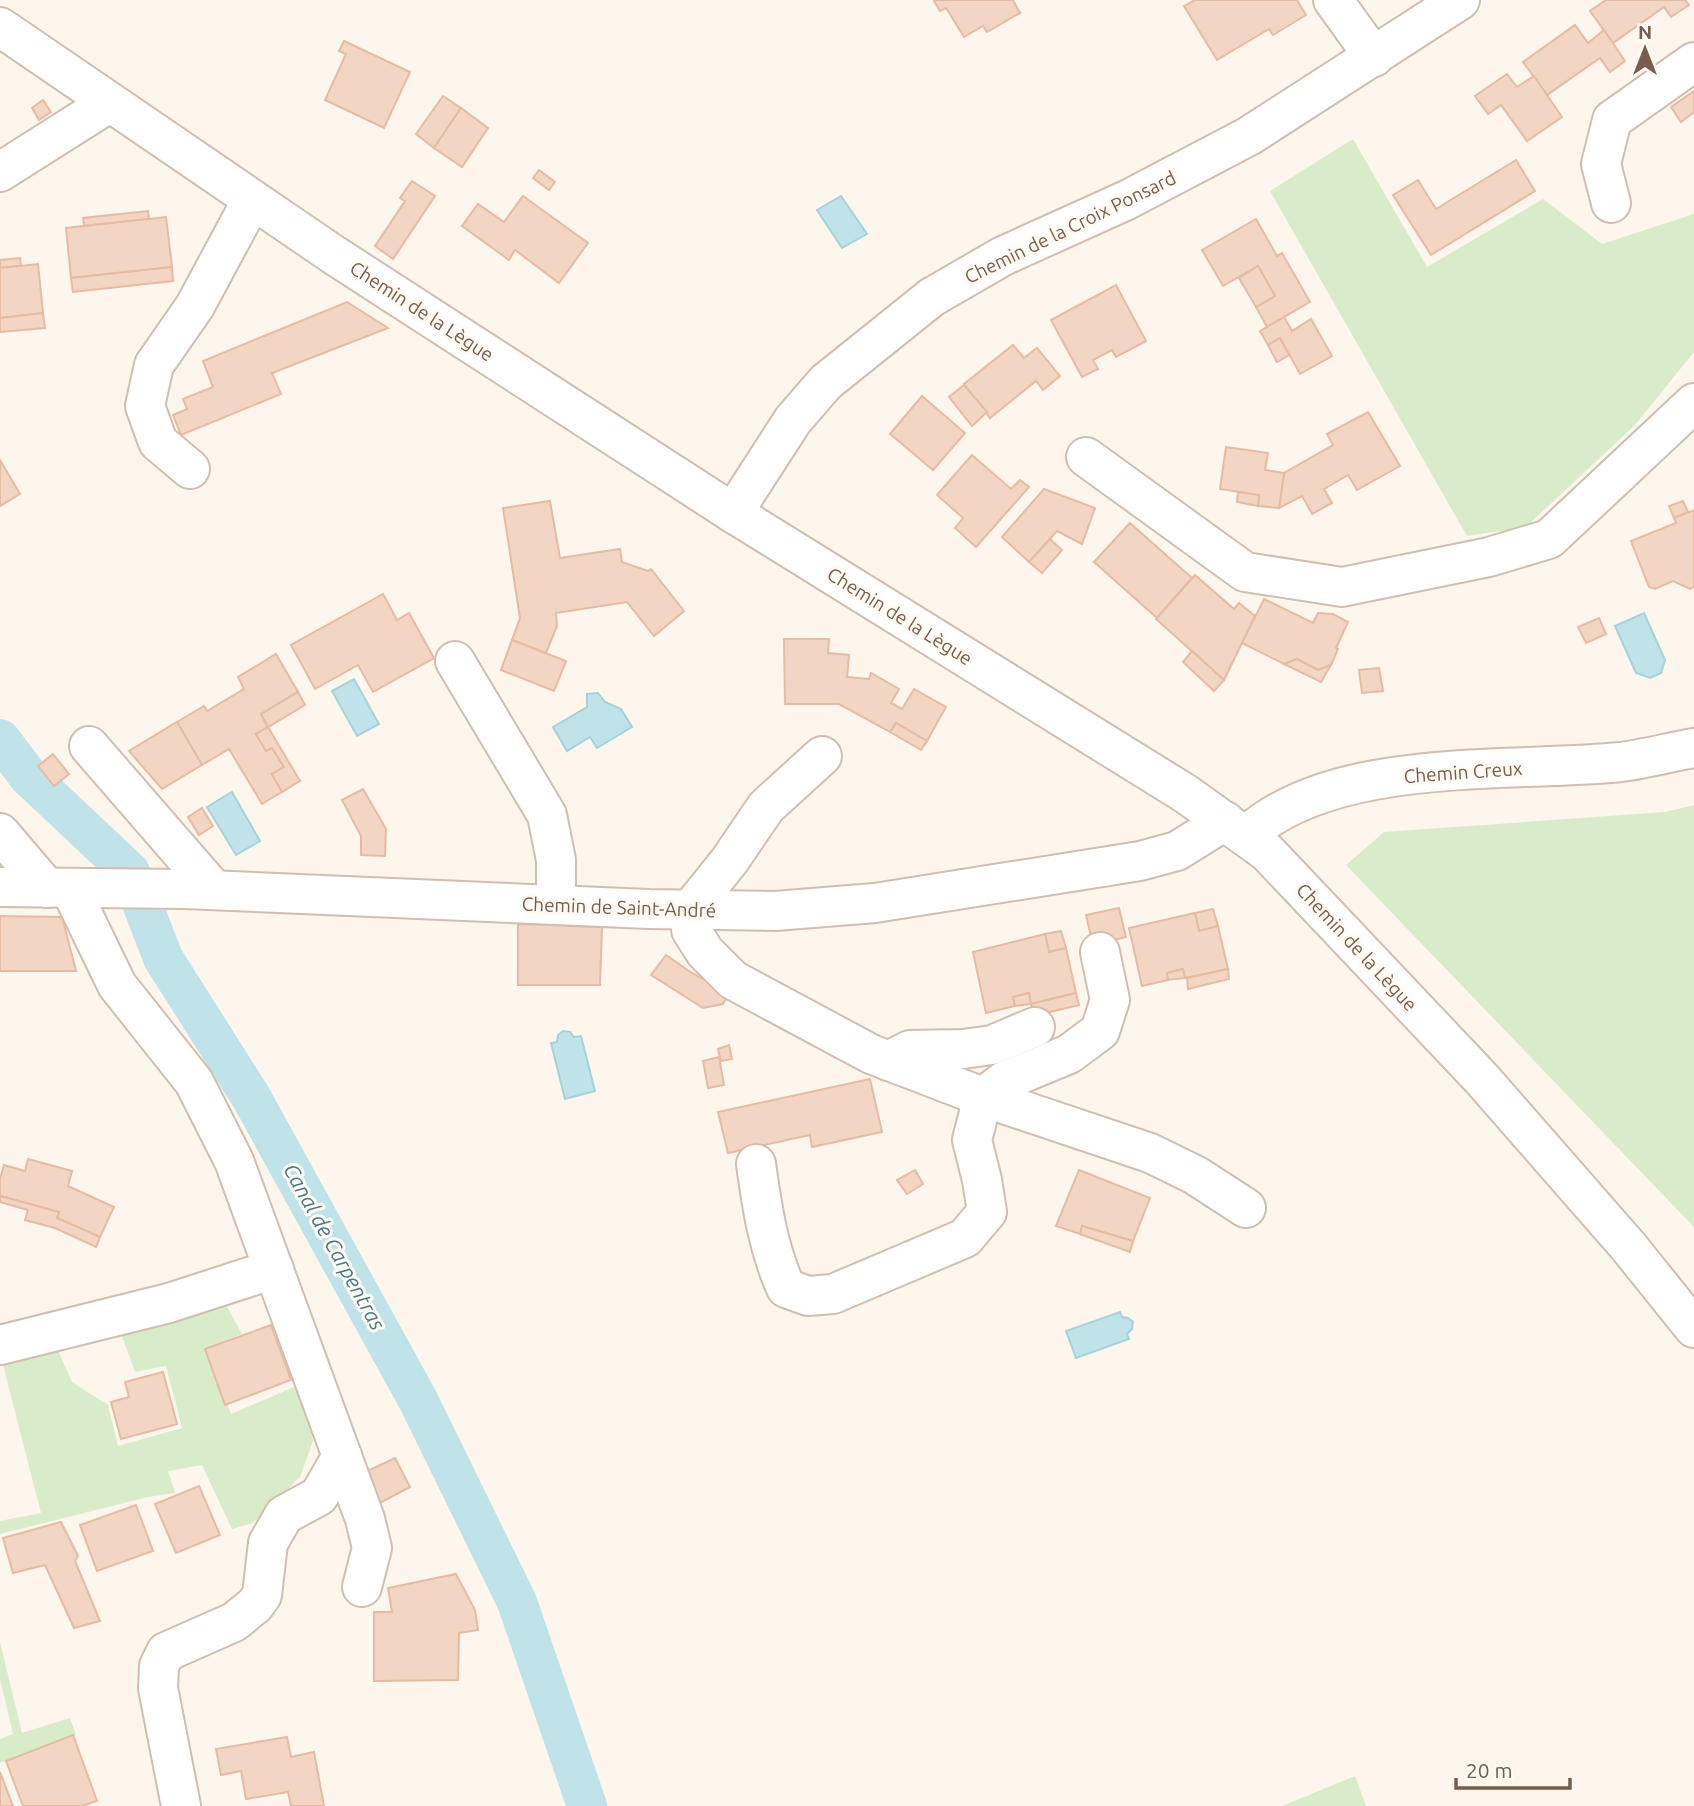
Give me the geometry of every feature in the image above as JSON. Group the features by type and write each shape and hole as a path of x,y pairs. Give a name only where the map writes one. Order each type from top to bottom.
{"street":[{"path":"1333,0 1374,57"},
{"name":"Chemin de la Croix Ponsard","path":"733,513 793,420 826,382 932,297 1003,256 1127,200 1249,136 1460,0"},
{"name":"Chemin de la Lègue","path":"0,27 252,200 733,513 1186,794 1267,852 1481,1078 1628,1245 1694,1328"},
{"path":"1611,203 1601,164 1612,120 1694,62"},
{"path":"0,172 109,103"},
{"path":"190,470 158,442 145,406 154,365 195,306 252,200"},
{"path":"1086,457 1245,572 1342,587 1489,557 1549,538 1694,403"},
{"path":"455,661 547,815 556,860 556,905"},
{"path":"89,746 199,890"},
{"name":"Chemin Creux","path":"1235,829 1262,820 1295,803 1350,786 1416,773 1623,762 1694,748"},
{"path":"822,757 766,807 730,860 690,910 691,930 705,952 733,980 888,1061 983,1097 1150,1153 1195,1175 1246,1208"},
{"name":"Chemin de Saint-André","path":"0,887 199,890 775,911 875,903 1140,861 1177,851 1235,829"},
{"path":"0,833 71,888 117,985 194,1082 234,1161 365,1519 372,1548 362,1587"},
{"path":"756,1164 765,1227 775,1265 786,1288 808,1296 833,1294 965,1238 986,1212 982,1180 972,1140 983,1097 1004,1082 1069,1054 1100,1031 1110,1000 1100,952"},
{"path":"888,1061 910,1050 963,1049 992,1045 1035,1027"},
{"path":"0,1345 169,1303 274,1269"},
{"path":"181,1806 158,1688 159,1666 166,1652 234,1622 255,1605 262,1595 268,1543 284,1516 319,1496 342,1456"}],"green space":[{"path":"1353,139 1427,267 1543,199 1602,244 1694,214 1694,352 1635,425 1526,527 1467,536 1270,191"},
{"path":"1694,805 1694,1227 1346,865 1384,832 1665,812"},
{"path":"224,1301 242,1334 209,1348 231,1414 301,1384 313,1441 300,1477 253,1523 232,1529 202,1465 168,1471 175,1493 148,1497 0,1534 0,1521 41,1513 1,1357 57,1348 72,1382 108,1405 118,1446 182,1428 166,1366 135,1372 121,1333"},
{"path":"0,1642 22,1733 70,1718 76,1735 0,1763 0,1739 13,1734 0,1679"},
{"path":"1355,1776 1366,1806 1282,1806"}],"water":[{"path":"841,196 867,234 842,248 817,210"},
{"path":"1644,613 1665,660 1661,673 1650,678 1636,673 1615,626"},
{"path":"354,679 379,724 357,736 332,691"},
{"path":"598,693 605,702 621,709 632,727 597,748 590,737 567,751 553,727 587,707 587,694"},
{"path":"232,792 260,841 236,855 207,807"},
{"path":"563,1031 570,1032 574,1037 581,1036 595,1091 565,1099 551,1043 557,1042 558,1035"},
{"path":"1120,1312 1122,1317 1133,1322 1132,1329 1127,1334 1129,1339 1076,1358 1066,1331"}],"building":[{"path":"1013,0 1020,13 987,32 983,26 964,37 946,8 940,11 934,1"},
{"path":"1195,0 1297,0 1306,15 1273,35 1269,29 1217,60 1184,6"},
{"path":"1606,0 1685,0 1689,5 1671,17 1664,7 1613,43 1590,11"},
{"path":"1575,25 1588,43 1604,30 1625,61 1610,72 1600,58 1547,95 1523,62"},
{"path":"344,41 410,72 384,128 325,100 346,54 339,51"},
{"path":"1507,74 1517,87 1534,76 1562,117 1527,141 1501,105 1488,114 1475,96"},
{"path":"1694,91 1694,112 1681,122 1671,107"},
{"path":"443,96 461,108 434,148 416,134"},
{"path":"43,100 51,112 39,120 32,108"},
{"path":"461,108 488,128 462,167 434,148"},
{"path":"1516,160 1535,191 1431,255 1393,195 1418,180 1436,209"},
{"path":"539,170 555,182 549,190 533,178"},
{"path":"412,181 435,196 393,259 375,246 405,201 400,198"},
{"path":"523,196 588,243 559,283 515,250 509,260 462,226 478,204 504,222"},
{"path":"148,211 149,219 84,226 83,218"},
{"path":"166,217 172,267 71,278 66,228"},
{"path":"1256,219 1277,256 1282,253 1310,302 1267,327 1256,307 1275,296 1258,266 1223,286 1202,250"},
{"path":"20,258 21,266 0,268 0,260"},
{"path":"38,264 43,313 0,318 0,268"},
{"path":"1258,266 1275,296 1256,307 1239,278"},
{"path":"172,267 173,281 73,292 71,278"},
{"path":"1116,285 1146,341 1116,357 1112,350 1093,360 1098,369 1082,377 1051,320"},
{"path":"347,302 388,328 272,373 281,394 181,435 173,415 187,409 183,399 213,387 203,361"},
{"path":"43,313 45,328 0,332 0,318"},
{"path":"1284,317 1292,331 1311,319 1332,356 1300,374 1280,338 1268,345 1260,331"},
{"path":"1280,338 1289,355 1277,362 1268,345"},
{"path":"1013,345 1024,358 1037,348 1060,376 1043,390 1036,381 990,418 964,384"},
{"path":"964,385 987,412 972,426 949,397"},
{"path":"922,396 965,433 933,470 890,434"},
{"path":"1368,412 1400,466 1357,490 1348,475 1324,489 1332,503 1312,514 1302,496 1279,508 1284,473 1333,445 1327,434"},
{"path":"1226,447 1268,453 1265,470 1284,473 1279,508 1258,506 1259,495 1220,489"},
{"path":"972,455 1011,489 1020,480 1029,487 976,547 955,528 963,518 937,495"},
{"path":"0,460 20,494 0,506"},
{"path":"1044,489 1095,508 1082,544 1057,531 1029,562 1002,537"},
{"path":"1238,492 1259,495 1258,506 1237,502"},
{"path":"550,501 560,558 620,549 622,562 648,571 651,569 684,611 654,636 627,602 556,613 557,626 546,653 512,640 520,618 503,508"},
{"path":"1683,501 1688,512 1674,518 1669,506"},
{"path":"1694,510 1694,587 1690,589 1673,581 1655,589 1649,587 1631,541 1676,523 1674,518"},
{"path":"1130,523 1192,578 1157,618 1094,562"},
{"path":"1050,539 1062,550 1042,573 1029,562"},
{"path":"1195,575 1234,609 1239,603 1255,616 1224,680 1156,619"},
{"path":"383,594 397,620 409,613 434,658 373,692 358,665 315,689 291,645"},
{"path":"1264,599 1313,623 1318,613 1333,614 1348,622 1331,665 1318,670 1297,659 1284,664 1242,643"},
{"path":"1599,618 1606,634 1586,643 1578,627"},
{"path":"784,639 829,639 828,653 849,655 847,677 869,679 871,673 899,689 891,703 902,709 914,689 946,707 927,741 896,723 890,732 839,704 785,704"},
{"path":"512,640 566,661 554,691 501,670"},
{"path":"1192,651 1224,680 1214,691 1183,662"},
{"path":"276,654 298,692 261,714 268,727 256,734 266,751 272,748 284,767 272,774 282,792 262,804 229,749 202,765 177,722 204,706 207,711 244,689 238,677"},
{"path":"1297,659 1318,670 1331,665 1321,682 1284,664"},
{"path":"1379,668 1383,691 1362,693 1359,670"},
{"path":"298,692 305,705 268,727 261,714"},
{"path":"177,722 202,765 162,789 129,751"},
{"path":"896,723 927,741 921,750 890,732"},
{"path":"268,727 300,781 282,792 272,774 284,767 272,748 266,751 256,734"},
{"path":"53,754 69,774 54,786 38,766"},
{"path":"363,789 386,829 385,856 361,855 361,836 342,800"},
{"path":"202,808 213,826 199,835 188,817"},
{"path":"1119,908 1126,937 1093,945 1086,915"},
{"path":"1213,909 1218,926 1199,931 1195,913"},
{"path":"1195,913 1199,931 1218,926 1228,969 1185,978 1183,969 1167,973 1168,980 1142,986 1129,928"},
{"path":"0,916 62,917 76,971 0,971"},
{"path":"518,924 602,927 600,985 518,985"},
{"path":"1061,931 1066,948 1049,952 1045,934"},
{"path":"1045,934 1049,952 1066,948 1076,993 1031,1004 1029,993 1013,997 1015,1006 986,1013 973,952"},
{"path":"666,955 729,993 723,1004 703,1008 651,975"},
{"path":"1183,969 1185,978 1168,980 1167,973"},
{"path":"1228,969 1229,979 1188,989 1187,978"},
{"path":"1029,993 1031,1004 1015,1006 1013,997"},
{"path":"1076,993 1079,1005 1033,1016 1031,1004"},
{"path":"729,1045 732,1059 721,1061 718,1049"},
{"path":"719,1057 724,1085 708,1088 703,1061"},
{"path":"870,1079 882,1132 812,1147 810,1135 728,1153 718,1112"},
{"path":"28,1159 72,1171 68,1186 114,1207 100,1237 57,1218 59,1212 0,1196 0,1179 4,1165 25,1171"},
{"path":"915,1170 923,1184 907,1194 897,1180"},
{"path":"1079,1170 1150,1198 1133,1241 1082,1226 1080,1234 1056,1226"},
{"path":"0,1196 59,1212 57,1218 100,1237 96,1247 55,1228 25,1220 28,1210 0,1202"},
{"path":"1082,1226 1133,1241 1130,1252 1080,1234"},
{"path":"271,1325 291,1380 225,1405 205,1349"},
{"path":"163,1372 177,1424 121,1439 111,1402 129,1397 125,1382"},
{"path":"395,1458 410,1487 378,1504 361,1474"},
{"path":"199,1486 220,1535 176,1553 155,1504"},
{"path":"136,1505 153,1551 97,1571 80,1525"},
{"path":"61,1522 78,1556 75,1561 100,1621 74,1628 45,1565 13,1573 3,1538"},
{"path":"456,1574 475,1610 478,1630 459,1633 458,1680 374,1681 374,1612 392,1612 388,1588"},
{"path":"73,1735 97,1801 82,1806 23,1806 6,1761"},
{"path":"287,1737 291,1757 314,1752 324,1806 291,1806 288,1792 246,1799 241,1771 221,1775 216,1749"},
{"path":"0,1772 13,1806 0,1806"}],"waterway":[{"name":"Canal de Carpentras","path":"0,739 29,777 130,872 163,958 251,1097 418,1400 517,1602 587,1806"}]}
